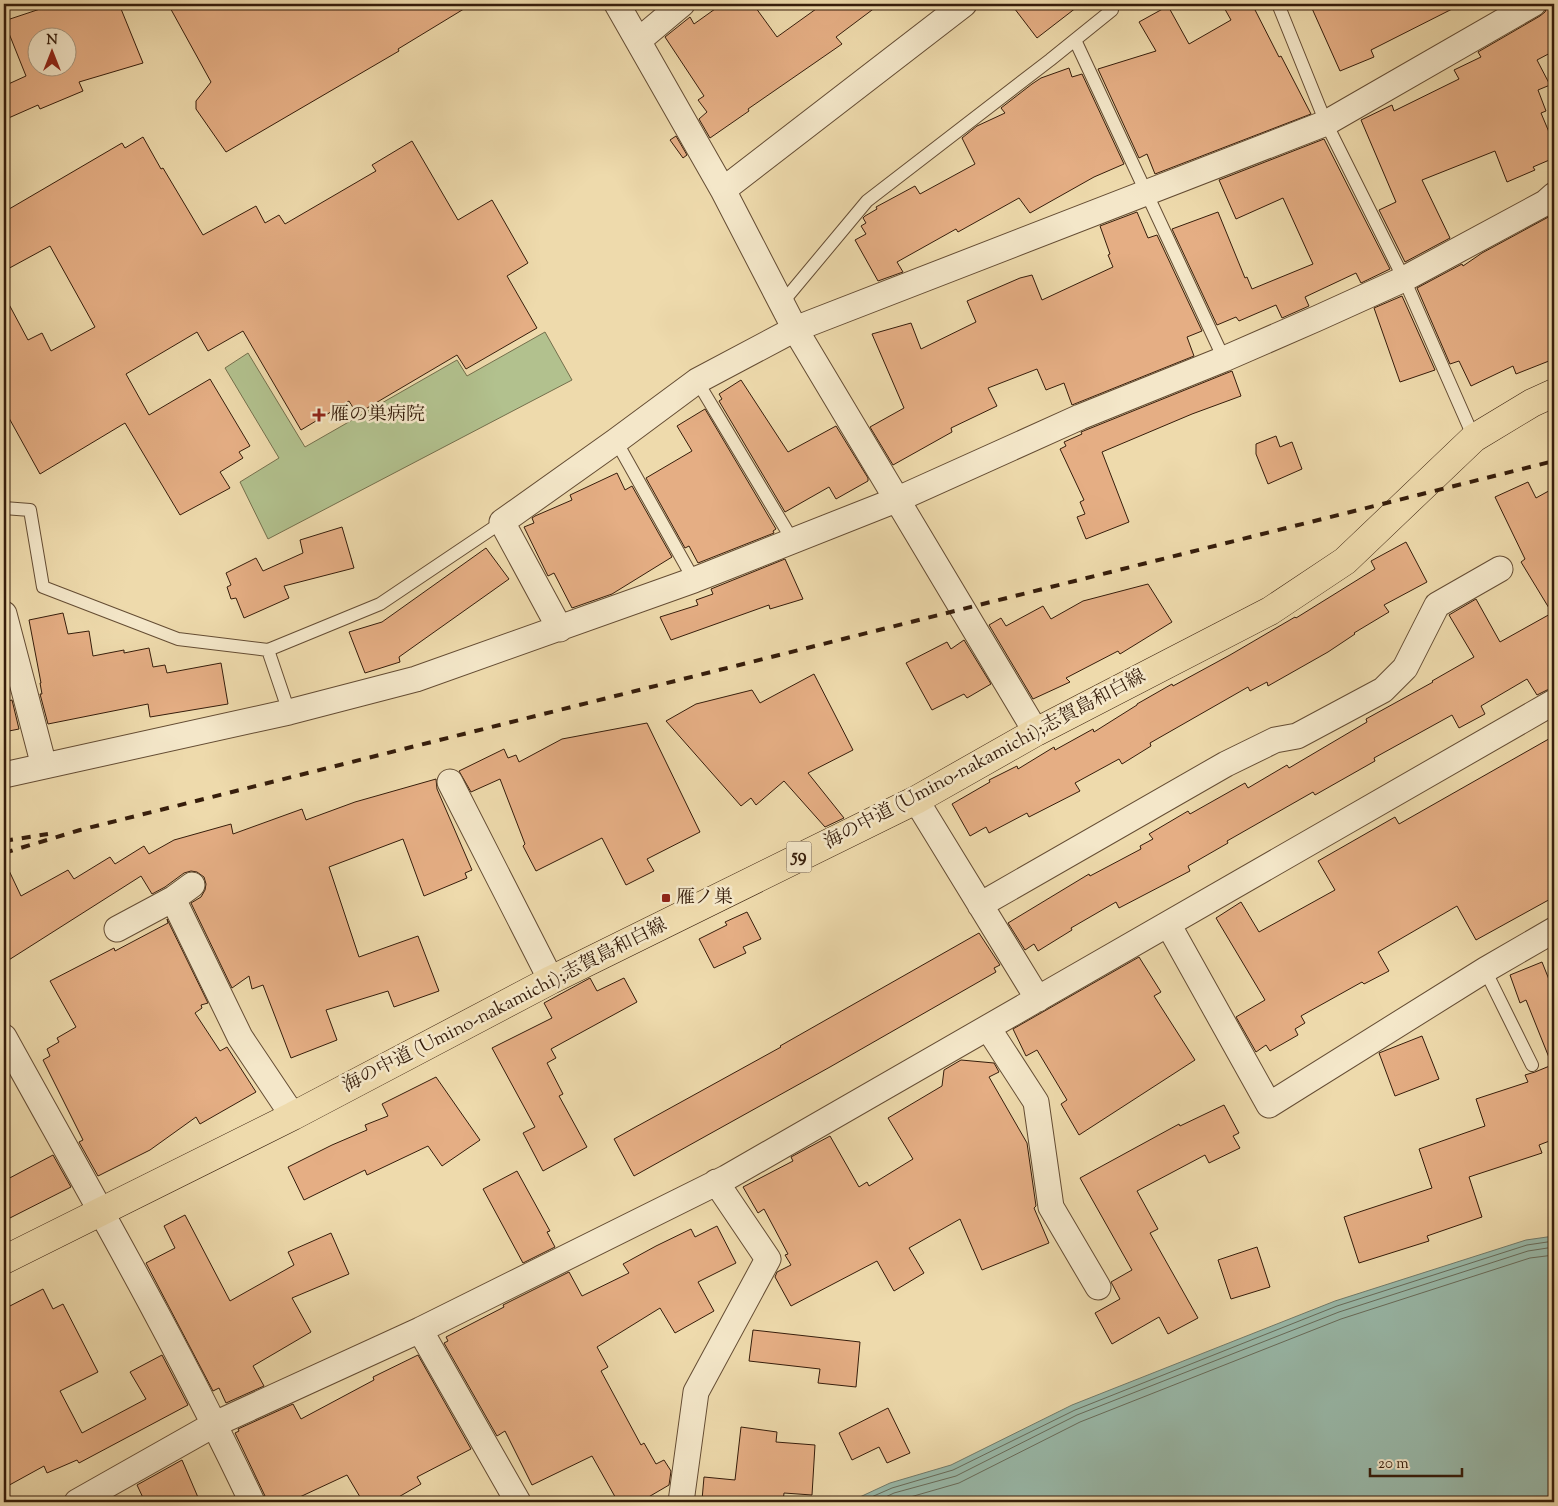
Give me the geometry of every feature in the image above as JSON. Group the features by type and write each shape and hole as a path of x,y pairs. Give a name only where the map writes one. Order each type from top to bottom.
{"main road":[{"name":"海の中道 (Umino-nakamichi);志賀島和白線","path":"4,1260 293,1116 551,980 916,800 1036,732 1270,611 1345,561 1474,438 1554,392"}],"street":[{"path":"616,4 723,190 795,329 1036,732"},
{"path":"638,41 682,4"},
{"path":"723,190 964,4"},
{"path":"560,629 502,522 697,381 795,329 1326,123 1533,4"},
{"path":"4,775 290,712 416,679 694,580 896,500 1080,417 1224,359 1404,279 1545,202 1554,195"},
{"path":"980,906 1226,764 1275,740 1297,736 1382,690 1405,668 1437,605 1500,569"},
{"path":"4,614 44,766"},
{"path":"77,1502 215,1424 420,1330 716,1182 988,1028 1554,702"},
{"path":"450,782 551,980"},
{"path":"916,800 1038,999"},
{"path":"117,929 183,892 240,1037 293,1116"},
{"path":"1168,924 1269,1105 1485,970 1554,930"},
{"path":"988,1028 1036,1102 1052,1207 1098,1287"},
{"path":"4,1037 215,1424 252,1502"},
{"path":"681,1502 696,1392 768,1259 716,1182"},
{"path":"420,1330 518,1502"}],"lane":[{"path":"1278,4 1326,123 1404,279 1474,438"},
{"path":"782,304 867,201 1112,10"},
{"path":"1075,40 1224,359"},
{"path":"697,381 793,541"},
{"path":"616,441 694,580"},
{"path":"4,508 30,510 43,587 178,639 268,650 380,604 502,522"},
{"path":"268,650 290,712"},
{"path":"1485,970 1532,1065"}],"green space":[{"path":"545,332 572,380 268,539 240,482 279,458 225,368 248,353 305,447 457,360 467,376"}],"water":[{"path":"1554,1236 1554,1502 849,1502 890,1483 951,1465 1072,1405 1335,1301 1526,1240"}],"building":[{"path":"55,4 119,4 143,63 79,82 83,91 40,109 38,105 4,120 4,86 26,76 4,21"},
{"path":"168,4 472,4 398,49 399,51 226,152 196,109 196,101 211,82"},
{"path":"722,4 753,4 777,37 823,4 880,4 836,37 842,44 748,109 749,111 710,138 699,119 707,112 698,100 704,96 665,37 690,17 694,24"},
{"path":"1011,4 1081,4 1037,38"},
{"path":"1222,4 1252,4 1311,114 1155,174 1147,154 1139,158 1098,69 1156,51 1139,22 1168,6 1189,44 1231,20"},
{"path":"1310,4 1462,4 1371,50 1374,57 1340,71"},
{"path":"1554,4 1554,51 1537,60 1550,85 1538,90 1546,111 1541,113 1554,144 1554,158 1533,167 1535,170 1507,182 1495,151 1422,180 1450,238 1405,262 1379,210 1396,202 1361,120 1392,105 1394,111 1459,79 1454,70 1481,57 1478,52 1540,16 1547,7"},
{"path":"1069,68 1072,77 1082,74 1124,164 1094,177 1030,213 1019,198 958,232 956,229 897,262 903,272 878,281 855,240 866,234 861,226 866,223 863,218 877,209 876,207 915,186 920,194 975,164 962,138 977,126 1005,113 1001,108 1041,78"},
{"path":"676,136 687,155 683,158 670,140"},
{"path":"143,137 203,235 256,206 265,223 279,215 285,224 376,171 372,165 412,141 458,220 492,200 528,263 507,276 537,328 466,369 457,355 357,414 349,401 301,430 243,331 208,351 197,332 126,374 149,415 210,379 250,446 239,452 243,458 220,472 230,488 180,515 125,423 40,474 4,409 4,295 28,340 42,333 51,351 95,327 50,246 4,271 4,212 122,143 125,148"},
{"path":"1324,139 1390,269 1361,283 1356,273 1305,297 1309,306 1282,318 1276,305 1239,321 1236,317 1217,325 1172,229 1218,212 1245,278 1247,277 1252,289 1313,264 1283,198 1236,219 1219,180"},
{"path":"1137,212 1148,238 1157,235 1202,331 1187,337 1194,356 1072,405 1064,383 1046,390 1037,369 988,388 997,406 951,428 952,432 893,465 870,427 904,408 872,334 911,323 921,349 976,322 967,301 1020,278 1032,275 1042,300 1113,267 1100,226"},
{"path":"1554,214 1554,359 1516,374 1513,366 1471,386 1459,361 1450,364 1417,288 1462,264 1463,266 1482,253"},
{"path":"1402,296 1435,370 1400,382 1374,308"},
{"path":"1232,371 1241,396 1192,414 1102,452 1129,522 1086,539 1077,517 1085,514 1080,502 1084,500 1060,449 1066,446 1064,442 1082,434 1081,432"},
{"path":"741,380 788,452 836,426 868,478 868,481 836,499 829,487 785,512 719,401 722,399 719,394"},
{"path":"705,409 776,529 773,531 774,533 698,563 689,546 685,548 646,478 692,451 677,426"},
{"path":"1276,436 1280,447 1292,442 1302,469 1268,484 1256,454 1256,444"},
{"path":"617,473 625,490 632,486 672,557 612,594 572,608 554,573 548,576 524,527 534,523 532,518 535,516 572,500 570,495"},
{"path":"1528,482 1536,498 1554,488 1554,688 1537,695 1527,679 1481,706 1485,714 1459,728 1452,715 1374,758 1375,761 1315,795 1313,792 1227,841 1228,843 1188,866 1190,871 1119,908 1116,902 1071,928 1072,930 1038,951 1034,944 1025,950 1008,923 1089,874 1090,876 1141,849 1140,846 1153,839 1149,834 1188,811 1190,814 1245,783 1248,788 1287,765 1289,768 1367,722 1366,719 1474,657 1449,615 1476,599 1500,642 1552,613 1521,562 1525,559 1495,497"},
{"path":"342,527 354,568 284,586 289,598 244,618 236,598 231,599 227,587 231,585 226,573 256,558 263,571 303,553 300,540"},
{"path":"1406,542 1427,582 1384,605 1389,612 1354,633 1328,652 1268,686 1267,682 1250,691 1248,687 1150,743 1151,746 1122,764 1119,759 1075,783 1080,791 1029,817 1027,813 989,833 986,827 970,836 952,804 990,782 989,780 1017,766 1018,769 1054,747 1055,750 1093,729 1094,732 1172,684 1173,686 1296,618 1375,569 1371,561"},
{"path":"486,548 509,579 399,657 400,662 365,673 349,632 382,622"},
{"path":"785,559 803,599 770,609 769,605 671,640 660,617 698,605 696,600 713,594 711,589"},
{"path":"1148,584 1172,622 1120,654 1118,651 1066,678 1070,682 1033,699 989,625 1001,618 1006,626 1043,606 1051,619 1083,601"},
{"path":"63,613 68,634 89,631 93,656 124,650 124,653 149,648 153,667 165,665 167,673 221,663 228,704 150,717 148,704 48,724 40,694 42,694 41,683 29,620"},
{"path":"964,640 991,684 967,698 964,694 932,710 906,663 947,642 951,649"},
{"path":"814,674 853,750 808,773 844,818 825,827 784,781 756,805 751,798 741,806 666,721 696,704 752,690 760,703"},
{"path":"12,700 19,729 4,732 4,702"},
{"path":"647,723 700,832 647,859 654,871 626,885 602,838 536,871 523,846 525,844 500,779 471,792 459,771 504,749 508,758 516,755 519,762 562,739"},
{"path":"1554,736 1554,897 1476,940 1457,906 1378,952 1389,971 1364,984 1362,982 1301,1016 1305,1023 1295,1029 1298,1035 1270,1051 1266,1045 1256,1052 1236,1017 1265,1000 1216,918 1241,902 1259,932 1335,890 1318,861 1395,817 1399,824"},
{"path":"436,779 437,789 472,870 465,873 467,878 424,896 403,839 329,867 359,957 418,936 439,991 394,1007 388,991 326,1010 337,1040 291,1058 263,985 252,989 249,976 232,988 191,903 201,897 205,890 204,877 197,872 184,873 152,894 141,876 4,963 4,860 21,896 68,870 74,879 110,857 115,864 144,846 149,854 174,840 231,824 233,834 302,809 306,820 355,802"},
{"path":"747,912 761,939 743,947 746,953 714,968 699,939 727,925 725,922"},
{"path":"167,919 208,1003 201,1005 202,1008 195,1013 220,1051 227,1047 256,1092 200,1124 196,1117 150,1150 98,1176 79,1142 83,1140 43,1060 50,1056 47,1049 59,1042 57,1038 76,1027 50,981 114,948 115,951 168,923"},
{"path":"979,933 1000,965 994,968 996,972 634,1176 614,1139 781,1047"},
{"path":"1139,957 1161,992 1154,996 1195,1060 1079,1135 1061,1104 1067,1100 1037,1050 1026,1056 1013,1029"},
{"path":"1542,962 1554,992 1554,1143 1552,1140 1539,1145 1542,1153 1469,1177 1482,1217 1427,1236 1429,1241 1359,1263 1344,1217 1432,1188 1419,1149 1485,1126 1476,1099 1528,1082 1525,1075 1552,1065 1526,1000 1520,1003 1510,975"},
{"path":"590,978 597,991 624,978 637,1002 551,1049 556,1058 547,1063 563,1094 559,1096 587,1147 543,1171 523,1133 535,1127 492,1048 552,1018 544,1003"},
{"path":"1422,1036 1439,1079 1395,1096 1379,1053"},
{"path":"961,1060 994,1063 999,1072 989,1077 1027,1143 1036,1206 1034,1208 1049,1243 982,1270 960,1219 909,1248 924,1273 894,1291 877,1261 791,1306 775,1277 777,1272 791,1265 785,1255 788,1254 764,1209 758,1213 743,1187 793,1161 791,1157 830,1136 859,1187 867,1182 869,1186 913,1159 888,1118 942,1086 944,1070"},
{"path":"436,1077 480,1140 442,1166 428,1146 367,1175 365,1170 304,1200 288,1167 367,1130 365,1125 388,1116 382,1104"},
{"path":"1224,1105 1239,1133 1233,1136 1240,1148 1209,1163 1205,1155 1137,1191 1158,1229 1150,1233 1198,1318 1168,1334 1159,1317 1112,1344 1095,1313 1120,1299 1111,1282 1132,1270 1080,1178 1179,1124 1180,1126"},
{"path":"53,1155 71,1187 4,1221 4,1181"},
{"path":"517,1171 550,1231 547,1232 555,1247 523,1263 483,1189"},
{"path":"185,1215 230,1301 294,1265 288,1252 331,1233 349,1274 292,1298 311,1332 253,1366 264,1386 226,1403 219,1388 213,1391 146,1263 175,1248 164,1226"},
{"path":"717,1226 736,1263 698,1282 714,1311 675,1333 660,1308 597,1347 608,1367 601,1371 641,1445 644,1443 656,1464 664,1460 671,1471 669,1485 640,1502 618,1502 592,1456 532,1485 505,1431 497,1436 444,1343 448,1341 446,1337 504,1307 503,1305 569,1272 582,1296 629,1273 623,1264 656,1246 691,1229 695,1237"},
{"path":"1257,1247 1270,1287 1231,1299 1218,1260"},
{"path":"43,1289 53,1309 63,1304 98,1372 60,1391 82,1433 146,1399 130,1372 162,1355 188,1405 79,1463 77,1460 47,1473 44,1466 4,1488 4,1309"},
{"path":"753,1330 860,1342 856,1387 818,1383 820,1369 749,1361"},
{"path":"418,1355 471,1449 417,1477 421,1484 390,1502 363,1502 347,1475 289,1502 266,1502 265,1496 235,1433 239,1431 238,1429 293,1404 301,1419 374,1380 373,1377"},
{"path":"888,1408 910,1453 887,1463 879,1447 852,1460 839,1433"},
{"path":"741,1427 777,1432 776,1442 815,1445 812,1495 784,1493 783,1502 719,1502 702,1500 704,1477 735,1480"},
{"path":"182,1460 200,1502 145,1502 137,1485"}],"railway":[{"path":"4,853 80,830 1554,461"},
{"path":"4,841 48,834"}],"place":[{"name":"雁の巣病院","path":"319,415"},
{"name":"雁ノ巣","path":"666,898"}]}
